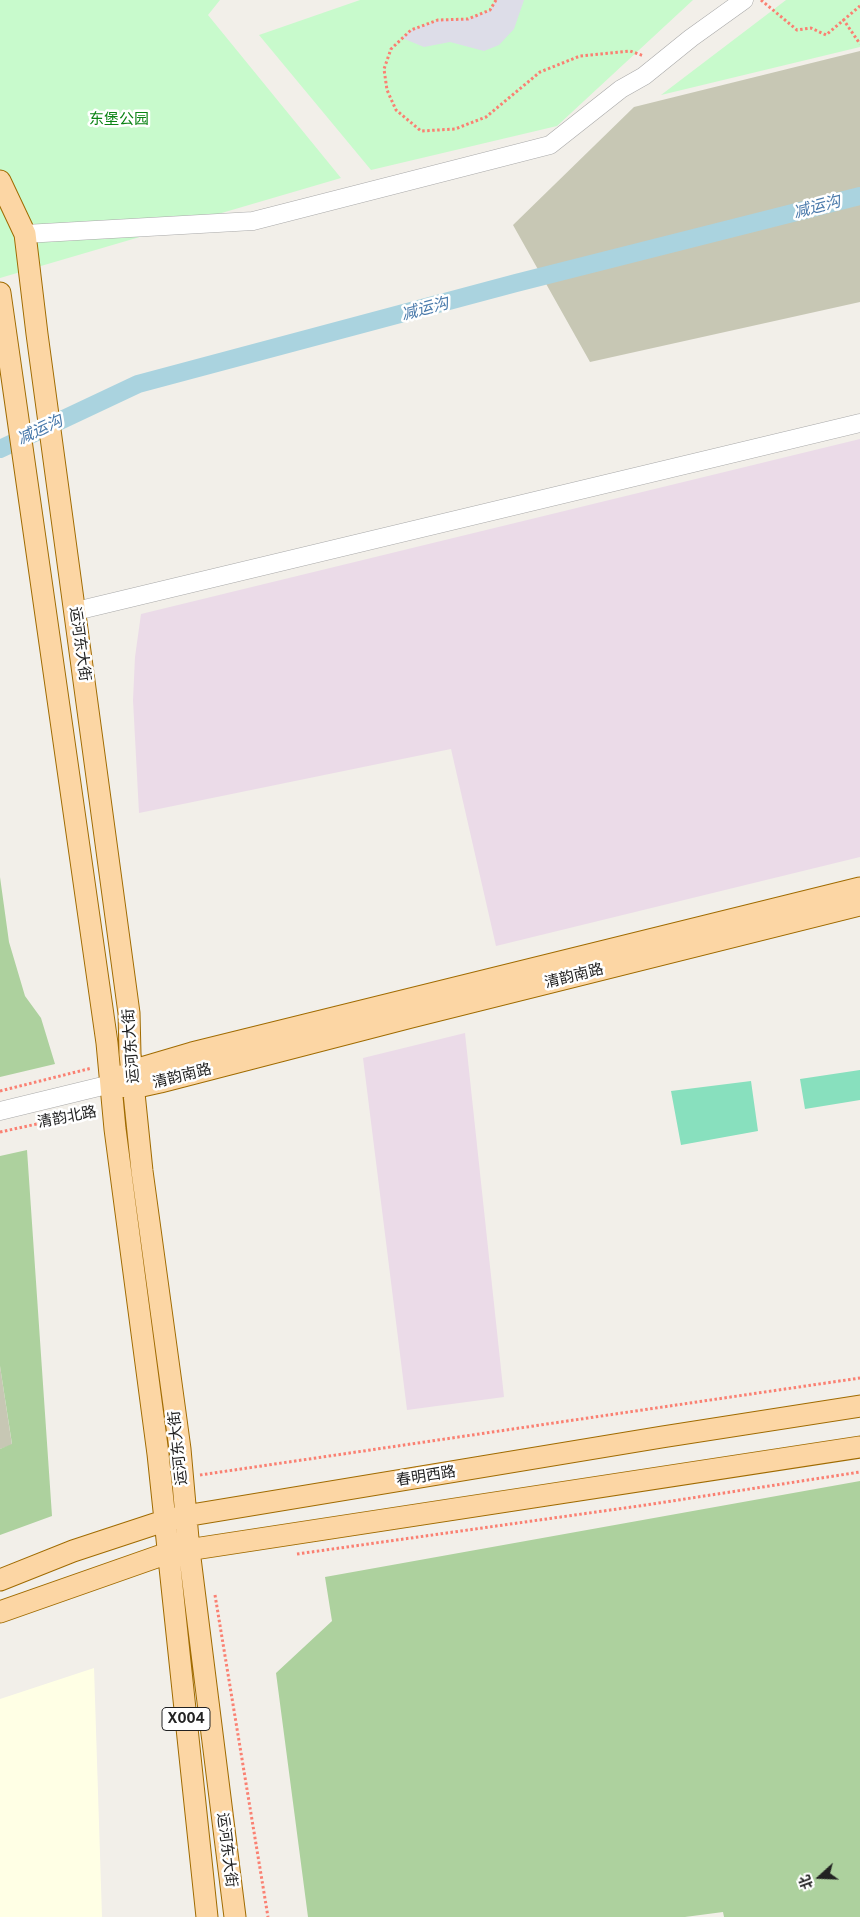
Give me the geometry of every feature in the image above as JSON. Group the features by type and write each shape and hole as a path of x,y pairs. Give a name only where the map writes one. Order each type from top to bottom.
{"main road":[{"name":"运河东大街","path":"0,180 25,234 129,1013 132,1080 142,1171 180,1450 189,1550 235,1917"},
{"name":"运河东大街","path":"0,294 108,1062 158,1454 207,1917"},
{"name":"清韵南路","path":"132,1080 192,1053 860,888"},
{"name":"清韵南路","path":"110,1084 860,905"},
{"name":"春明西路","path":"0,1580 73,1552 164,1521 185,1516 672,1435 860,1406"},
{"path":"0,1612 168,1553 860,1447"}],"street":[{"path":"25,234 253,221 550,145 622,89 644,76 691,38 744,0"},
{"path":"76,611 860,423"},
{"name":"清韵北路","path":"0,1111 110,1084"}],"path":[{"path":"496,0 490,10 468,19 438,20 411,30 391,49 384,69 387,90 396,110 421,131 455,129 486,117 540,72 580,56 630,51 661,62"},
{"path":"761,0 798,30 811,28 826,34 860,6"},
{"path":"843,19 860,44"},
{"path":"0,1091 80,1072 108,1062"},
{"name":"清韵北路","path":"0,1132 74,1115 113,1109"},
{"path":"182,1478 860,1378"},
{"path":"291,1555 646,1505 860,1472"},
{"name":"运河东大街","path":"214,1590 268,1917"}],"shaded area":[{"path":"496,0 524,0 514,29 499,45 484,51 450,42 424,47 402,38 411,30 438,20 468,19 490,10"},
{"path":"860,51 860,302 590,362 513,225 634,107"},
{"path":"860,439 860,857 496,946 451,749 139,813 133,700 135,657 141,614"},
{"path":"465,1033 504,1397 407,1410 363,1058"},
{"path":"0,1366 12,1445 0,1449"},
{"path":"94,1668 102,1917 0,1917 0,1699"}],"green space":[{"name":"东堡公园","path":"0,0 220,0 208,15 341,178 0,278"},
{"path":"360,0 693,0 557,126 371,170 259,35"},
{"path":"786,0 860,0 860,47 661,95"},
{"path":"0,877 9,942 25,996 41,1018 55,1064 0,1077"},
{"path":"860,1070 860,1100 805,1109 800,1079"},
{"path":"751,1081 758,1131 681,1145 671,1091"},
{"path":"27,1150 52,1516 0,1535 0,1449 12,1444 0,1366 0,1156"},
{"path":"860,1481 860,1917 724,1917 723,1912 685,1917 308,1917 276,1673 332,1621 325,1577"}],"waterway":[{"name":"减运沟","path":"0,449 138,384 516,283 860,196"}]}
